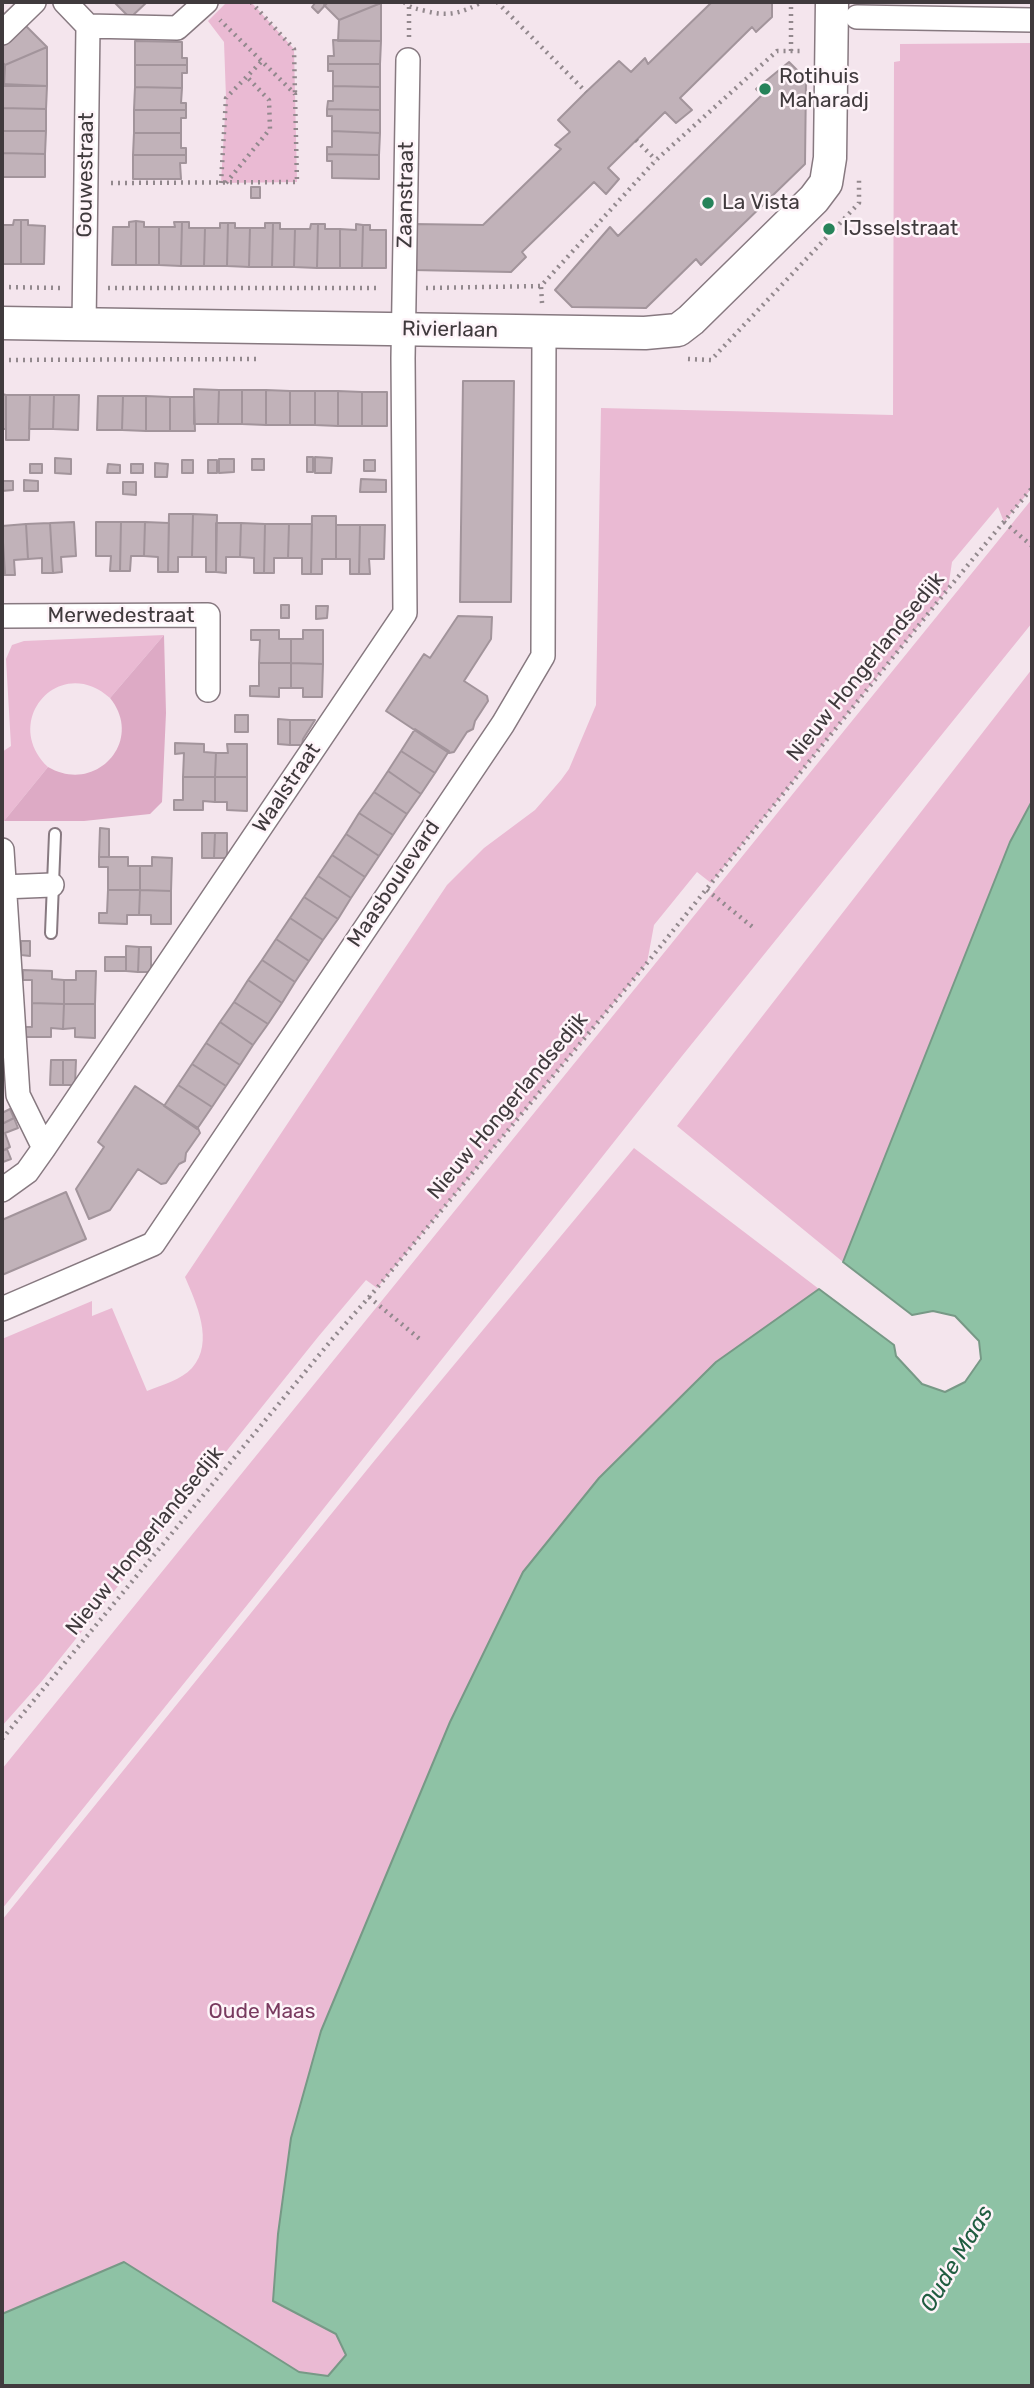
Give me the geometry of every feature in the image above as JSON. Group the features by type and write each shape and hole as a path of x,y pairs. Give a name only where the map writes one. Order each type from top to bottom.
{"street":[{"path":"2,33 34,2"},
{"path":"65,2 88,26 177,28 205,3"},
{"path":"831,51 844,9 1032,20"},
{"name":"Gouwestraat","path":"84,325 88,26"},
{"name":"Rivierlaan","path":"2,323 645,333 677,330 691,320 814,199 826,183 829,172 831,51"},
{"name":"Zaanstraat","path":"403,329 408,60"},
{"name":"Waalstraat","path":"2,1190 27,1172 44,1148 405,612 403,329"},
{"name":"Maasboulevard","path":"2,1309 153,1244 503,724 543,656 544,331"},
{"name":"Merwedestraat","path":"2,616 208,615 208,691"},
{"path":"2,850 18,1095 44,1148"},
{"path":"3,887 52,885"}],"lane":[{"path":"51,933 55,834"}],"path":[{"path":"85,184 297,182 294,48 251,2"},
{"path":"404,2 409,6 446,16 482,2"},
{"path":"497,2 586,92"},
{"path":"791,2 791,51"},
{"path":"205,3 295,94"},
{"path":"544,331 541,286 656,160 777,51 831,51"},
{"path":"224,183 226,97 262,61"},
{"path":"224,183 270,129 269,100 247,77"},
{"path":"636,140 656,160"},
{"name":"Rivierlaan","path":"2,287 541,286"},
{"name":"Nieuw Hongerlandsedijk","path":"2,1740 707,890 1032,488"},
{"path":"1004,522 1032,546"},
{"path":"707,890 755,929"},
{"path":"369,1297 422,1341"}],"green space":[{"path":"227,2 251,2 294,49 297,182 221,183 226,98 224,42 208,21"},
{"path":"1032,43 1032,488 1004,522 998,507 952,562 948,589 711,883 697,872 654,925 647,963 377,1288 366,1280 42,1681 2,1726 2,1339 92,1301 92,1316 112,1308 147,1391 177,1379 192,1368 199,1358 203,1335 198,1310 185,1277 447,885 484,848 535,810 569,769 596,705 601,408 893,415 894,62 900,61 900,44"},
{"path":"1032,499 1032,623 682,1056 252,1599 2,1909 2,1769"},
{"path":"164,635 110,698 91,686 72,683 56,688 42,698 33,713 30,730 35,749 48,767 4,821 2,752 11,746 6,659 12,645 24,641"},
{"path":"1032,669 1032,801 1010,842 843,1262 677,1126"},
{"name":"Oude Maas","path":"634,1148 819,1289 816,1292 896,1356 898,1373 345,2386 2,2386 2,1920 375,1460"}],"shaded area":[{"path":"164,635 166,713 162,802 150,814 84,821 4,821 48,767 66,774 83,774 98,769 110,759 118,746 122,731 119,714 110,698"}],"water":[{"path":"1032,801 1032,2386 2,2386 2,2314 124,2262 299,2372 328,2376 346,2355 336,2334 273,2301 278,2234 291,2138 321,2031 450,1722 523,1572 599,1478 716,1362 819,1289 894,1345 896,1356 922,1384 945,1392 965,1382 981,1359 979,1341 955,1316 933,1311 912,1315 843,1262 1010,842"}],"building":[{"path":"114,2 147,2 130,18"},
{"path":"314,2 328,2 318,13 312,7"},
{"path":"328,2 381,3 339,20 324,5"},
{"path":"712,2 772,2 772,17 756,32 752,27 680,98 692,110 676,123 665,112 608,168 619,179 606,194 594,182 522,252 526,257 511,272 413,270 413,224 483,225 561,149 555,145 570,132 558,120 586,92 619,61 631,72 645,58 648,64"},
{"path":"381,3 381,41 338,41 339,20"},
{"path":"20,20 47,47 5,65 2,62 2,37"},
{"path":"333,40 381,41 380,64 328,64 328,56 334,56"},
{"path":"135,41 182,42 182,58 187,58 187,65 135,65"},
{"path":"47,47 47,86 4,86 5,65"},
{"path":"789,62 806,79 805,164 701,265 696,259 646,308 572,307 555,290 610,227 618,236 762,95 756,89"},
{"path":"328,64 380,64 380,87 333,86 333,71 328,71"},
{"path":"135,65 187,65 187,73 182,73 182,88 135,87"},
{"path":"2,84 47,86 46,109 2,108"},
{"path":"333,86 380,87 380,110 327,109 328,101 333,101"},
{"path":"135,87 182,88 181,103 186,103 186,110 134,110"},
{"path":"2,108 46,109 46,131 2,131"},
{"path":"327,109 380,110 380,133 332,131 332,116 327,116"},
{"path":"134,110 186,110 186,118 181,118 181,133 134,133"},
{"path":"2,131 46,131 45,154 2,153"},
{"path":"332,131 380,133 379,155 327,154 327,147 332,147"},
{"path":"134,133 181,133 181,148 186,148 186,155 133,155"},
{"path":"2,153 45,154 45,177 2,177"},
{"path":"327,154 379,155 379,179 332,178 332,161 327,161"},
{"path":"133,155 186,155 186,163 180,163 181,179 133,179"},
{"path":"251,187 260,187 260,198 251,198"},
{"path":"14,220 21,220 21,264 2,264 2,225 13,225"},
{"path":"21,220 28,220 28,225 45,226 44,264 21,264"},
{"path":"136,221 136,265 112,265 113,227 129,227 129,222"},
{"path":"136,221 144,222 144,227 159,227 159,265 136,265"},
{"path":"174,222 182,222 181,266 159,265 159,227 175,227"},
{"path":"182,222 189,222 189,228 205,228 204,266 181,266"},
{"path":"220,223 228,223 227,266 204,266 205,228 220,228"},
{"path":"228,223 235,223 235,228 250,228 249,267 227,266"},
{"path":"265,223 273,223 272,267 249,267 250,228 265,228"},
{"path":"273,223 280,223 280,229 295,229 294,267 272,267"},
{"path":"311,224 318,224 317,268 294,267 295,229 310,229"},
{"path":"318,224 325,224 325,229 340,229 340,268 317,268"},
{"path":"356,224 363,225 362,268 340,268 340,229 356,230"},
{"path":"363,225 370,225 370,230 386,230 386,268 362,268"},
{"path":"463,381 514,381 511,602 460,602"},
{"path":"194,389 219,390 218,424 194,424"},
{"path":"219,390 242,390 242,424 218,424"},
{"path":"242,390 266,390 266,425 242,424"},
{"path":"266,390 290,391 290,425 266,425"},
{"path":"290,391 315,391 315,425 290,425"},
{"path":"315,391 338,391 338,426 315,425"},
{"path":"338,391 362,392 362,426 338,426"},
{"path":"362,392 387,392 387,426 362,426"},
{"path":"2,394 6,395 6,429 2,429"},
{"path":"6,395 30,395 29,440 6,440"},
{"path":"30,395 54,395 53,429 29,429"},
{"path":"54,395 79,395 78,430 53,429"},
{"path":"98,396 123,396 122,430 97,430"},
{"path":"123,396 146,396 146,431 122,430"},
{"path":"146,396 170,397 170,431 146,431"},
{"path":"170,397 194,397 195,431 170,431"},
{"path":"307,457 313,457 313,472 307,472"},
{"path":"315,457 332,458 331,473 315,473"},
{"path":"55,458 71,459 71,474 55,473"},
{"path":"219,459 234,459 234,472 219,473"},
{"path":"252,459 264,459 264,470 252,470"},
{"path":"182,460 193,460 193,473 182,473"},
{"path":"208,460 217,460 217,473 208,473"},
{"path":"364,460 375,460 375,471 364,471"},
{"path":"155,463 168,464 167,477 155,477"},
{"path":"30,464 42,464 42,473 30,473"},
{"path":"108,464 120,465 120,473 107,473"},
{"path":"131,464 143,464 143,473 131,473"},
{"path":"361,479 386,480 386,492 360,492"},
{"path":"24,480 38,481 38,491 24,491"},
{"path":"2,481 13,481 13,490 2,491"},
{"path":"123,482 136,482 136,495 123,494"},
{"path":"169,514 193,514 192,557 178,557 178,572 168,572"},
{"path":"193,514 217,515 216,572 206,572 206,557 192,557"},
{"path":"312,516 336,516 336,559 322,559 322,574 311,574"},
{"path":"74,522 76,556 61,557 62,572 53,573 50,523"},
{"path":"96,522 121,522 120,571 110,571 111,556 96,556"},
{"path":"121,522 145,522 144,556 131,556 130,571 120,571"},
{"path":"145,522 169,523 168,572 158,572 158,557 144,556"},
{"path":"50,523 53,573 42,573 42,558 28,559 26,524"},
{"path":"216,523 241,523 240,557 226,557 226,573 216,572"},
{"path":"241,523 265,524 264,573 254,573 254,558 240,557"},
{"path":"26,524 28,559 14,560 15,575 5,575 2,526"},
{"path":"265,524 289,524 288,558 274,558 274,573 264,573"},
{"path":"289,524 312,524 311,574 302,574 302,558 288,558"},
{"path":"336,525 360,525 359,574 350,574 350,559 336,559"},
{"path":"360,525 385,525 384,559 369,559 370,574 359,574"},
{"path":"2,526 5,575 2,575"},
{"path":"281,605 289,605 289,618 281,618"},
{"path":"316,606 328,606 327,618 316,619"},
{"path":"458,616 492,617 491,639 464,681 487,696 488,701 473,729 467,732 454,752 449,753 386,711 424,654 430,658"},
{"path":"251,630 279,630 279,639 291,639 291,663 259,663 260,640 251,640"},
{"path":"303,630 323,630 323,664 291,663 291,639 303,639"},
{"path":"259,663 291,663 291,688 279,688 279,697 250,696 250,686 259,686"},
{"path":"291,663 323,664 322,697 303,697 303,688 291,688"},
{"path":"235,715 248,715 248,732 235,732"},
{"path":"278,719 290,720 290,745 278,744"},
{"path":"290,720 315,720 302,745 290,745"},
{"path":"415,729 449,751 435,773 401,751"},
{"path":"175,743 204,744 204,752 216,753 215,777 183,777 184,753 175,754"},
{"path":"227,744 247,744 247,777 215,777 216,753 228,753"},
{"path":"401,751 435,773 421,794 388,771"},
{"path":"388,771 421,794 407,814 374,792"},
{"path":"183,777 215,777 215,802 203,801 203,810 174,810 174,800 183,800"},
{"path":"215,777 247,777 247,811 227,810 227,802 215,802"},
{"path":"374,792 407,814 393,835 359,813"},
{"path":"359,813 393,835 379,856 346,834"},
{"path":"100,828 109,829 109,857 99,857"},
{"path":"202,833 215,833 214,858 202,858"},
{"path":"215,833 227,833 227,858 214,858"},
{"path":"346,834 379,856 365,877 332,855"},
{"path":"332,855 365,877 351,898 318,876"},
{"path":"99,857 128,857 128,866 140,866 140,890 108,890 108,867 99,867"},
{"path":"152,857 172,858 171,891 140,890 140,866 152,866"},
{"path":"318,876 351,898 338,919 304,897"},
{"path":"108,890 140,890 139,915 127,915 127,924 99,923 99,913 107,913"},
{"path":"140,890 171,891 171,924 151,924 151,915 139,915"},
{"path":"304,897 338,919 323,940 290,918"},
{"path":"290,918 323,940 309,961 276,939"},
{"path":"276,939 309,961 295,982 262,960"},
{"path":"21,941 30,941 30,956 21,955"},
{"path":"126,946 139,947 138,972 126,971"},
{"path":"139,947 151,947 151,972 138,972"},
{"path":"105,957 126,957 126,971 105,971"},
{"path":"262,960 295,982 282,1003 248,980"},
{"path":"23,970 52,971 52,979 64,980 64,1004 32,1003 32,980 23,980"},
{"path":"76,971 96,971 95,1004 64,1004 64,980 76,980"},
{"path":"248,980 282,1003 268,1024 234,1002"},
{"path":"234,1002 268,1024 253,1045 220,1022"},
{"path":"32,1003 64,1004 63,1029 51,1028 51,1037 23,1037 23,1027 32,1027"},
{"path":"64,1004 95,1004 95,1038 75,1037 75,1028 63,1029"},
{"path":"220,1022 253,1045 240,1065 206,1043"},
{"path":"206,1043 240,1065 226,1086 192,1064"},
{"path":"51,1060 63,1060 63,1085 50,1085"},
{"path":"63,1060 76,1060 75,1085 63,1085"},
{"path":"192,1064 226,1086 212,1107 178,1085"},
{"path":"178,1085 212,1107 197,1129 164,1106"},
{"path":"135,1086 198,1128 200,1133 186,1153 185,1161 179,1164 166,1183 161,1184 138,1169 110,1210 89,1219 76,1189 104,1147 98,1142"},
{"path":"10,1109 14,1118 2,1124 2,1113"},
{"path":"14,1118 18,1128 5,1133 10,1147 2,1151 2,1124"},
{"path":"7,1149 11,1159 3,1162 2,1151"},
{"path":"66,1192 86,1239 2,1275 2,1220"}],"place":[{"name":"Rotihuis Maharadj","path":"765,89"},
{"name":"La Vista","path":"708,203"},
{"name":"IJsselstraat","path":"829,229"}]}
